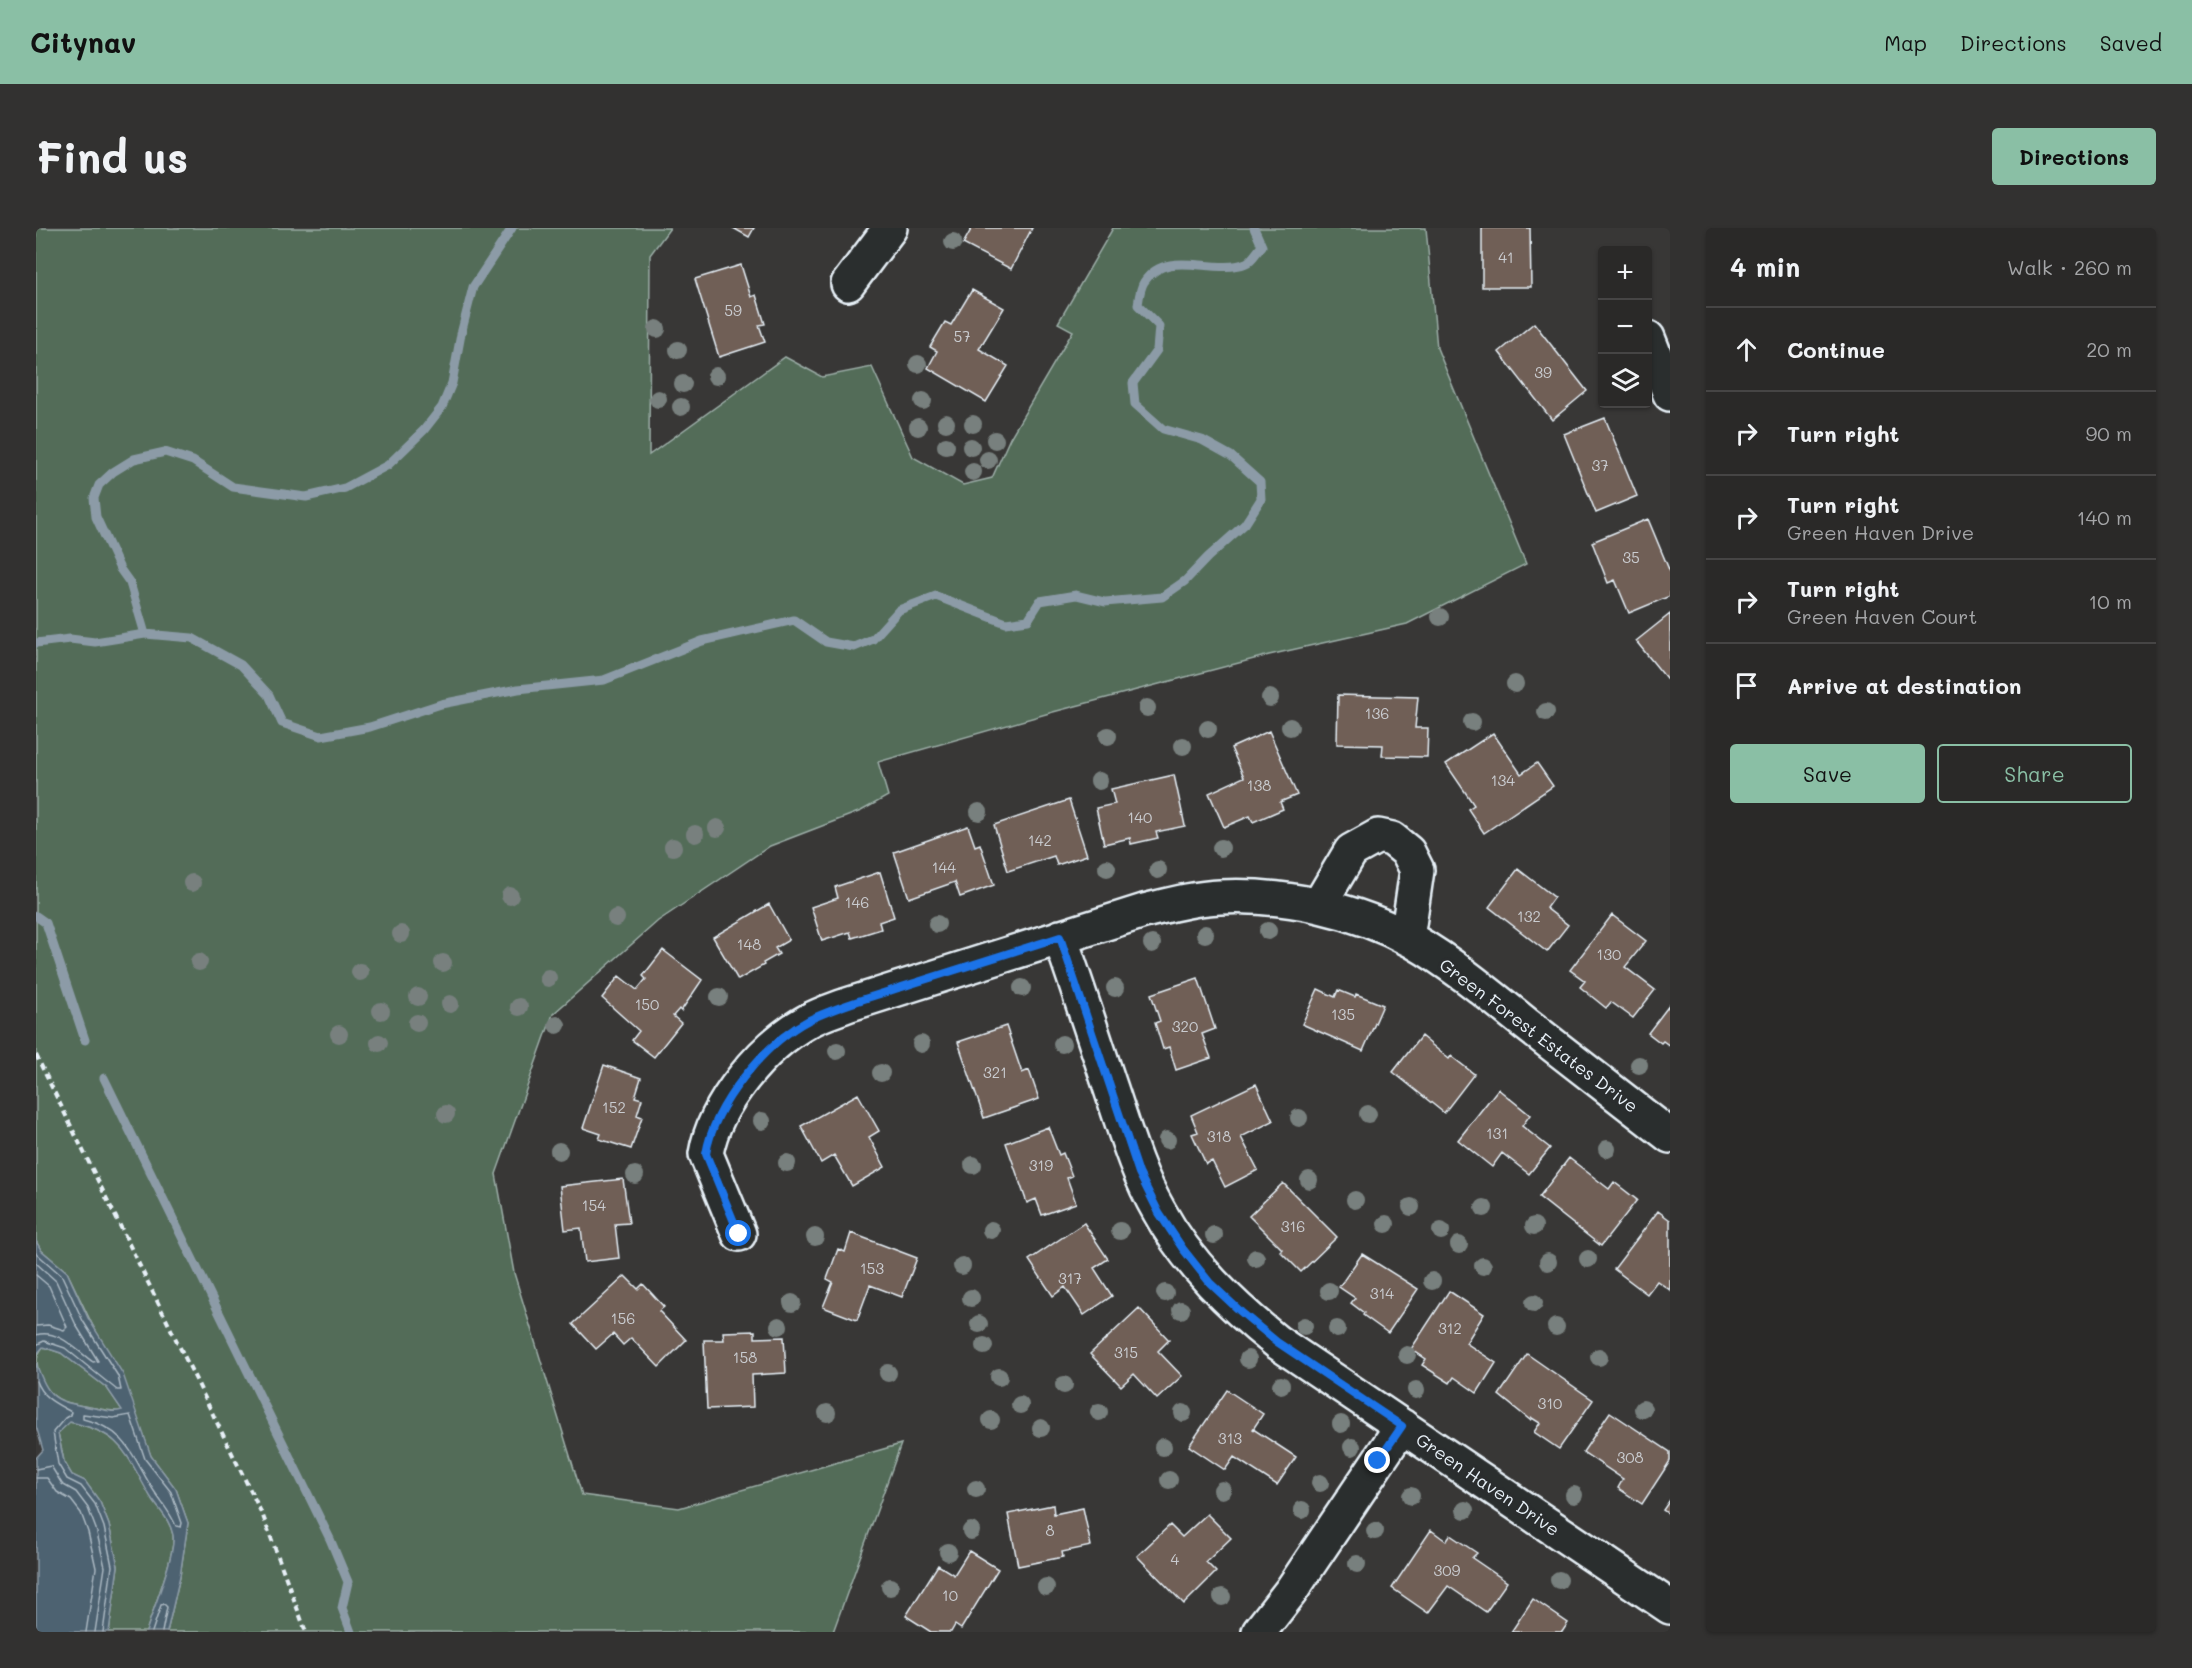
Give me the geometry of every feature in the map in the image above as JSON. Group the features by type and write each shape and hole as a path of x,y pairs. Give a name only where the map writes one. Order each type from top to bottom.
{"street":[{"path":"848,284 890,228"},
{"path":"1652,350 1670,394"},
{"path":"1319,905 1351,851 1378,836 1392,839 1408,852 1417,870 1407,938"},
{"name":"Green Forest Estates Drive","path":"739,1234 706,1154 708,1142 722,1110 744,1077 772,1047 808,1021 847,1005 1060,937 1182,901 1219,897 1262,897 1319,905 1378,925 1407,938 1460,973 1670,1136"},
{"name":"Green Haven Drive","path":"1060,937 1139,1173 1159,1213 1183,1249 1210,1283 1277,1342 1670,1607"},
{"path":"1259,1632 1291,1591 1402,1426"}],"path":[{"path":"36,1055 263,1516 306,1632"}],"green space":[{"path":"36,228 670,228 650,255 649,455 785,357 822,377 872,367 913,457 963,485 992,478 1010,438 1073,331 1058,323 1113,228 1426,228 1437,348 1526,564 1407,624 1269,655 1053,712 878,762 888,796 861,811 770,846 658,921 553,1014 496,1174 514,1273 582,1495 679,1508 901,1444 833,1632 167,1632 180,1576 188,1523 176,1489 151,1456 138,1420 67,1272 41,1250 36,1241"},
{"path":"43,1347 61,1353 107,1388 123,1411 76,1405 54,1396 43,1383 38,1369 38,1356"},
{"path":"69,1422 101,1432 120,1447 128,1456 171,1529 173,1544 171,1555 146,1632 109,1632 118,1566 109,1525 100,1502 85,1481 72,1475 64,1461 58,1433"}],"water":[{"path":"36,1241 41,1250 67,1272 88,1318 123,1374 151,1456 176,1489 188,1523 180,1576 167,1632 146,1632 171,1555 173,1535 169,1524 120,1447 101,1432 70,1422 58,1433 64,1462 72,1475 85,1481 100,1502 109,1525 118,1566 109,1632 36,1632 36,1458 43,1450 36,1426 36,1363 50,1393 56,1398 71,1404 105,1410 122,1410 107,1388 61,1353 43,1347 36,1355"}],"building":[{"path":"733,228 754,228 749,237"},
{"path":"972,228 1032,228 1011,269 963,244"},
{"path":"1482,228 1530,228 1531,287 1482,287"},
{"path":"741,265 751,297 756,295 765,324 759,325 765,342 719,357 695,279"},
{"path":"972,290 1004,308 979,349 1008,366 986,402 928,368 937,351 930,347 945,322 951,325"},
{"path":"1534,323 1587,391 1552,420 1499,352"},
{"path":"1605,418 1637,496 1596,513 1564,434"},
{"path":"1648,519 1670,572 1670,596 1629,613 1615,580 1608,583 1592,542"},
{"path":"1670,614 1670,683 1636,641"},
{"path":"1338,695 1418,697 1415,728 1428,728 1427,757 1382,756 1383,745 1337,744"},
{"path":"1269,731 1297,795 1280,802 1283,809 1253,822 1250,816 1224,827 1209,793 1244,777 1231,748"},
{"path":"1493,733 1521,774 1537,763 1553,786 1484,833 1468,809 1474,805 1446,764"},
{"path":"1174,775 1185,826 1156,832 1158,838 1131,844 1130,838 1104,844 1096,808 1115,804 1111,789"},
{"path":"1069,800 1087,855 1057,865 1054,856 1008,871 994,825"},
{"path":"968,826 975,846 980,844 994,885 960,897 955,882 909,898 894,852"},
{"path":"1518,869 1554,897 1546,908 1568,925 1547,952 1489,907"},
{"path":"880,872 894,917 879,922 881,929 852,938 850,932 822,941 811,907 838,898 835,887"},
{"path":"769,904 789,940 775,948 779,954 738,980 713,937"},
{"path":"1612,915 1646,941 1625,967 1655,990 1633,1018 1611,1002 1606,1008 1580,987 1585,981 1570,970"},
{"path":"663,950 702,980 681,1011 679,1009 673,1016 681,1023 654,1057 632,1040 639,1031 602,998 619,976 637,990 646,979 643,976"},
{"path":"1198,978 1215,1029 1202,1034 1211,1058 1176,1070 1169,1047 1163,1049 1155,1023 1160,1021 1151,994"},
{"path":"1318,989 1335,997 1338,990 1355,997 1356,994 1383,1005 1363,1051 1302,1024"},
{"path":"1670,1004 1670,1046 1663,1041 1661,1043 1648,1033"},
{"path":"1006,1026 1022,1073 1029,1070 1039,1099 984,1118 958,1042"},
{"path":"1421,1036 1449,1059 1451,1056 1474,1074 1444,1113 1393,1072"},
{"path":"604,1065 641,1078 635,1097 642,1099 637,1115 642,1117 631,1149 599,1139 601,1134 583,1128"},
{"path":"1256,1084 1273,1121 1241,1137 1258,1170 1225,1187 1212,1161 1206,1164 1192,1134 1198,1132 1191,1115"},
{"path":"1498,1089 1530,1115 1522,1126 1550,1148 1529,1174 1502,1153 1492,1167 1458,1140"},
{"path":"858,1094 879,1131 869,1137 885,1167 852,1186 834,1155 821,1163 801,1126"},
{"path":"1048,1127 1059,1155 1063,1153 1072,1176 1067,1178 1076,1203 1042,1215 1036,1199 1027,1203 1006,1143"},
{"path":"1569,1158 1609,1189 1614,1182 1637,1200 1601,1246 1539,1197"},
{"path":"623,1179 629,1223 615,1224 619,1258 585,1262 581,1228 565,1230 560,1186"},
{"path":"1283,1183 1337,1237 1301,1272 1249,1216"},
{"path":"1658,1211 1670,1220 1670,1290 1657,1281 1647,1294 1614,1269"},
{"path":"1084,1223 1108,1259 1094,1268 1112,1296 1084,1315 1065,1287 1053,1296 1029,1260"},
{"path":"851,1233 917,1258 902,1297 870,1285 857,1320 823,1307 833,1282 827,1279 838,1249 845,1252"},
{"path":"1362,1254 1418,1289 1388,1333 1363,1315 1364,1313 1351,1303 1355,1298 1339,1287"},
{"path":"625,1276 638,1289 643,1284 664,1307 659,1311 686,1340 659,1367 631,1338 623,1345 613,1334 596,1349 573,1324"},
{"path":"1449,1291 1484,1314 1466,1343 1496,1363 1477,1393 1454,1377 1450,1383 1422,1365 1426,1359 1411,1349"},
{"path":"1139,1308 1169,1340 1158,1351 1182,1376 1157,1399 1134,1374 1121,1386 1090,1354"},
{"path":"755,1331 755,1338 784,1337 786,1373 752,1375 753,1407 707,1409 704,1340 724,1340 723,1332"},
{"path":"1527,1354 1593,1400 1559,1449 1534,1432 1540,1423 1532,1418 1530,1420 1499,1395"},
{"path":"1227,1390 1263,1414 1253,1429 1296,1457 1277,1485 1234,1457 1225,1470 1189,1446"},
{"path":"1610,1412 1670,1452 1670,1461 1642,1504 1618,1488 1623,1479 1583,1452"},
{"path":"1670,1500 1670,1515 1663,1510"},
{"path":"1053,1505 1054,1514 1083,1508 1091,1546 1062,1552 1063,1557 1018,1566 1008,1514"},
{"path":"1207,1514 1231,1538 1206,1562 1216,1572 1184,1604 1137,1556 1170,1525 1182,1537"},
{"path":"1431,1530 1446,1541 1450,1535 1477,1553 1472,1558 1507,1582 1486,1612 1448,1586 1428,1613 1392,1588"},
{"path":"969,1551 998,1569 961,1629 955,1625 951,1632 931,1632 906,1616 938,1565 954,1575"},
{"path":"1533,1599 1568,1623 1562,1632 1511,1632"}],"waterway":[{"path":"145,634 130,583 120,569 96,517 94,498 99,485 113,472 134,459 165,452 193,461 233,487 306,497 345,488 388,465 424,430 442,407 452,383 473,287 512,228"},
{"path":"36,643 70,639 95,642 145,634 192,638 241,665 269,695 282,723 321,736 370,727 441,704 518,689 604,680 702,641 794,620 826,642 854,647 873,639 899,610 936,596 1006,623 1028,620 1040,601 1076,595 1105,602 1162,597 1185,581 1245,524 1261,499 1260,482 1231,456 1202,440 1163,429 1135,404 1133,383 1157,350 1159,326 1138,305 1141,290 1144,282 1154,272 1165,266 1192,264 1220,267 1248,262 1262,246 1254,228"},
{"path":"36,916 46,923 85,1040"},
{"path":"104,1078 330,1539 348,1582 342,1608 351,1632"}],"route":[{"path":"739,1234 706,1154 708,1142 722,1110 744,1077 772,1047 808,1021 847,1005 1060,937 1139,1173 1159,1213 1183,1249 1210,1283 1241,1312 1277,1342 1402,1426 1378,1461"}]}
